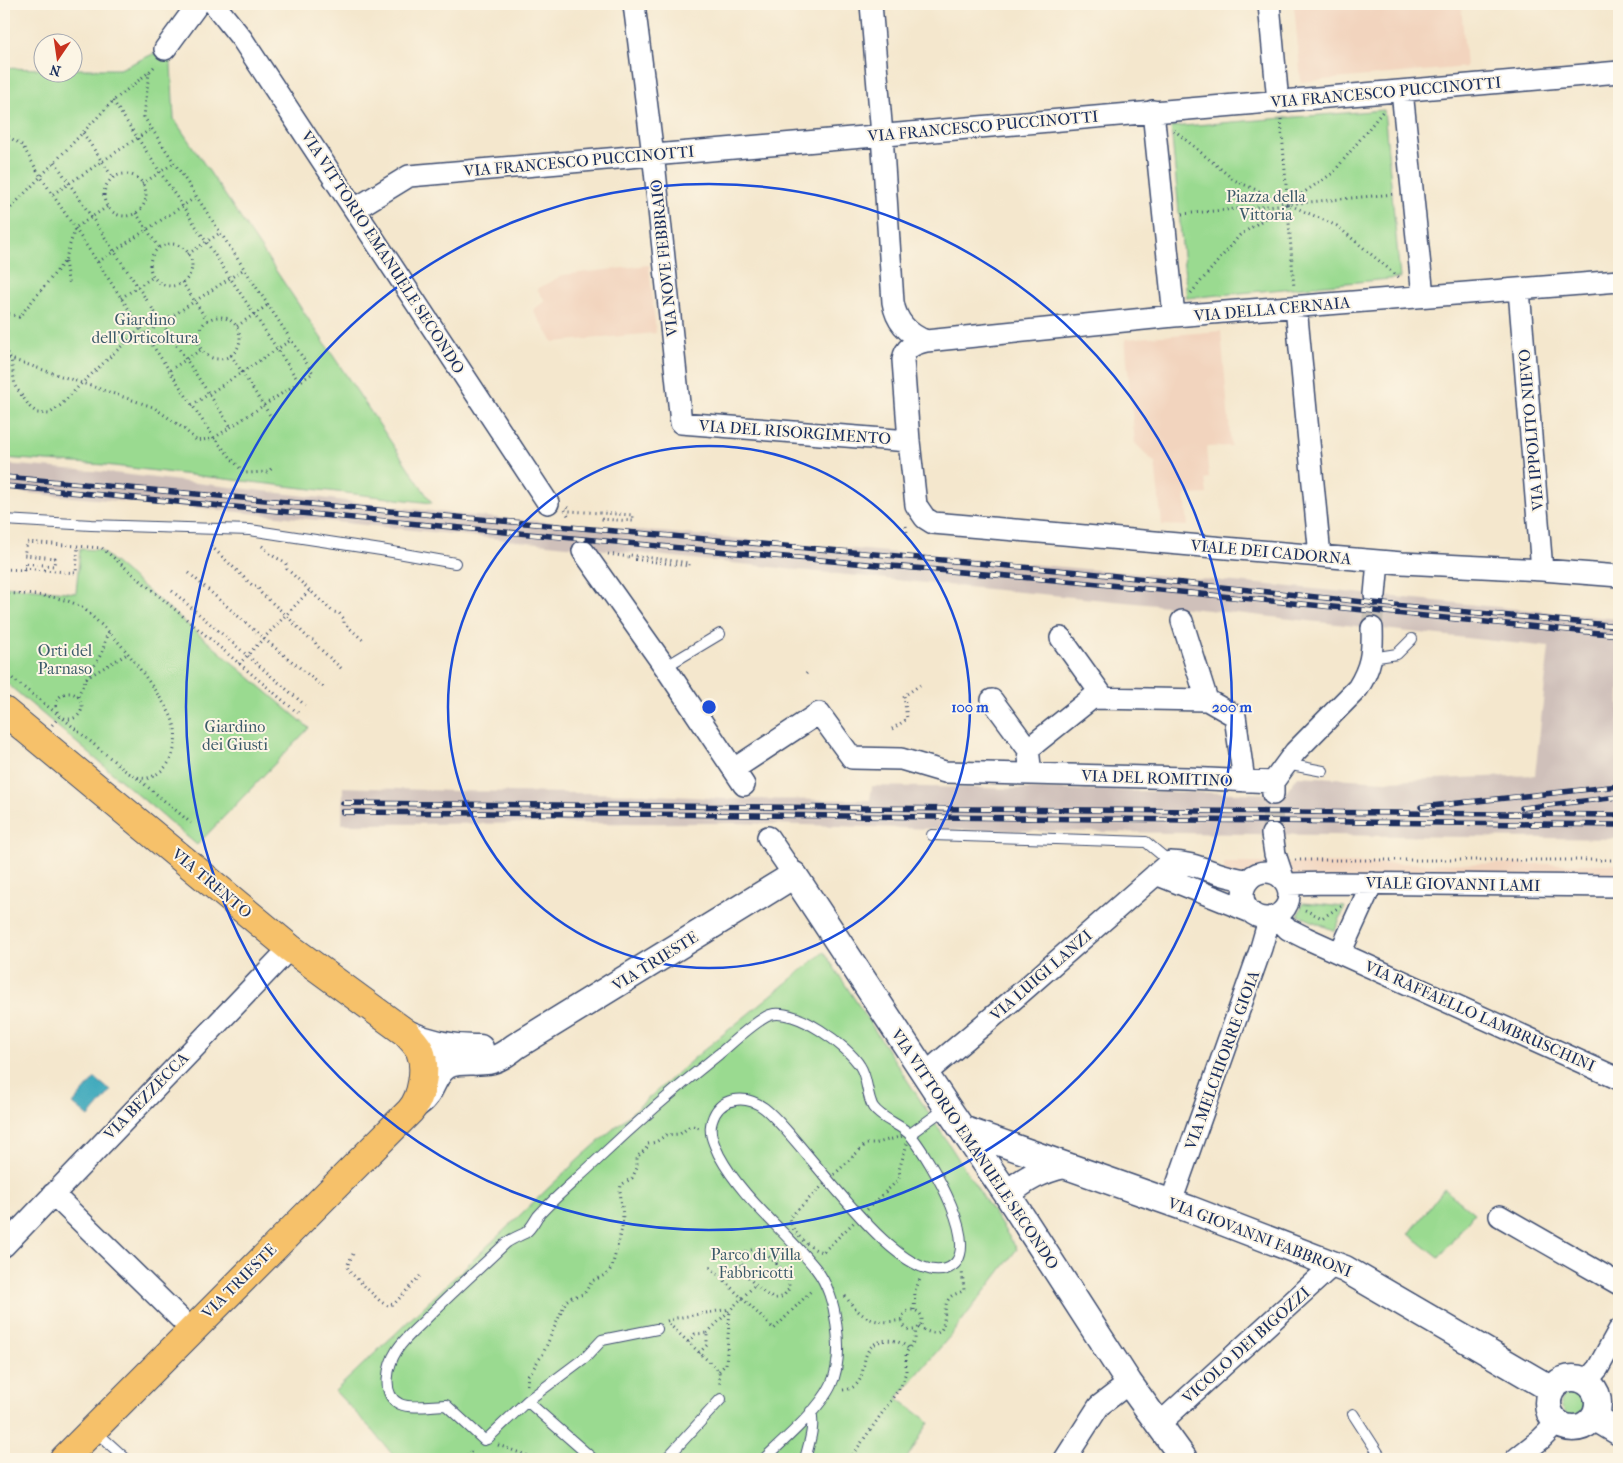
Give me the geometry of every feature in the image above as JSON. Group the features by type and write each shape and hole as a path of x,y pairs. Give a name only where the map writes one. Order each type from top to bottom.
{"main road":[{"name":"VIA TRENTO","path":"4,710 290,948 414,1043"},
{"path":"414,1043 423,1073 416,1105"},
{"name":"VIA TRIESTE","path":"64,1459 416,1105"}],"street":[{"path":"165,49 198,4"},
{"name":"VIA VITTORIO EMANUELE SECONDO","path":"214,4 242,39 355,209 557,504"},
{"name":"VIA NOVE FEBBRAIO","path":"634,4 653,155 682,423"},
{"path":"871,4 893,306 906,330 917,338 926,341"},
{"path":"1269,4 1279,109"},
{"name":"VIA FRANCESCO PUCCINOTTI","path":"355,209 409,176 1153,111 1279,109 1402,91 1619,72"},
{"path":"1402,91 1423,296"},
{"path":"1153,111 1174,316"},
{"name":"VIA DELLA CERNAIA","path":"926,341 1174,316 1295,299 1423,296 1619,281"},
{"name":"VIA IPPOLITO NIEVO","path":"1519,290 1542,570"},
{"path":"1295,299 1320,556"},
{"path":"915,520 916,505 902,360 909,347 926,341"},
{"name":"VIA DEL RISORGIMENTO","path":"682,423 909,441"},
{"name":"VIALE DEI CADORNA","path":"915,520 943,524 1378,561 1619,576"},
{"path":"594,552 665,667"},
{"path":"1376,595 1378,561"},
{"path":"1182,621 1207,700"},
{"path":"1244,782 1273,788 1295,752 1358,688 1364,679 1372,658 1372,628"},
{"path":"1061,638 1104,698"},
{"name":"VIA DEL ROMITINO","path":"665,667 739,777 818,713 852,758 901,759 945,772 1187,778 1244,782 1235,716 1207,700 1092,698 1028,749"},
{"path":"992,700 1028,749 1031,774"},
{"name":"VIA VITTORIO EMANUELE SECONDO","path":"768,836 947,1107 1007,1194 1129,1384 1184,1459"},
{"path":"1163,868 1259,917 1273,917 1282,912 1288,903 1290,895 1272,837 1251,878 1244,886 1243,896 1251,912"},
{"path":"1163,868 1190,863 1228,878 1251,878 1267,871 1276,873 1285,881"},
{"name":"VIA LUIGI LANZI","path":"925,1074 1163,868"},
{"name":"VIA TRIESTE","path":"416,1105 427,1096 437,1074 447,1065 502,1057 516,1046 794,875"},
{"name":"VIALE GIOVANNI LAMI","path":"1285,881 1619,886"},
{"path":"1340,953 1372,883"},
{"path":"1273,917 1288,929 1306,938"},
{"name":"VIA MELCHIORRE GIOIA","path":"1171,1202 1267,927 1273,917"},
{"path":"1261,948 1270,940 1281,936 1291,935 1306,938"},
{"name":"VIA RAFFAELLO LAMBRUSCHINI","path":"1306,938 1619,1080"},
{"name":"VIA BEZZECCA","path":"4,1246 290,948"},
{"name":"VIA TRIESTE","path":"414,1043 426,1041 443,1046 475,1048 516,1046"},
{"name":"VIA GIOVANNI FABBRONI","path":"962,1129 1171,1202 1334,1264 1360,1277 1551,1389"},
{"path":"991,1170 1006,1156 1026,1152"},
{"path":"1007,1194 1024,1179 1038,1172 1064,1165"},
{"path":"53,1194 191,1330"},
{"path":"1500,1216 1619,1284"},
{"name":"VICOLO DEI BIGOZZI","path":"1158,1425 1334,1264"},
{"path":"1586,1382 1598,1368 1619,1330"},
{"path":"1567,1379 1580,1379 1586,1382 1596,1393 1598,1400 1594,1417 1589,1422 1578,1427 1564,1426 1552,1417 1548,1405 1548,1393 1555,1384 1567,1379"},
{"path":"1065,1459 1099,1406 1129,1384"},
{"path":"1594,1417 1619,1432"},
{"path":"1516,1459 1558,1422"}],"lane":[{"path":"4,520 250,530 381,550 454,564"},
{"path":"665,667 720,634"},
{"path":"1372,658 1397,654 1412,639"},
{"path":"1286,764 1323,771"},
{"path":"932,835 1146,842 1163,868"},
{"path":"657,1329 602,1340 586,1356 527,1400 484,1440 446,1405 408,1406 394,1400 389,1391 388,1380 391,1364 398,1349 435,1309 506,1243 516,1236 527,1232 539,1215 626,1134 702,1068 757,1024 771,1015 780,1014 804,1023 834,1038 860,1066 864,1074 868,1095 874,1108 881,1115 910,1134 936,1174 952,1206 960,1235 960,1252 958,1259 948,1268 929,1270 914,1264 887,1244 860,1216 780,1123 756,1104 737,1099 722,1105 713,1117 710,1127 713,1140 728,1170 758,1207 817,1270 829,1294 835,1317 838,1354 831,1385 811,1411 764,1459"},
{"path":"910,1134 947,1107"},
{"path":"666,1459 721,1399"},
{"path":"527,1400 593,1459"},
{"path":"805,1459 812,1432 813,1419 811,1411"},
{"path":"1353,1414 1382,1459"},
{"path":"93,1430 126,1459"}],"path":[{"path":"4,216 113,101 149,72 164,54 165,49"},
{"path":"4,357 81,384 117,394 153,408 183,428 197,441 214,438 313,373 144,117 149,72"},
{"path":"113,101 300,382"},
{"path":"1187,298 1240,235 1287,205 1333,172 1387,107"},
{"path":"1279,109 1295,299"},
{"path":"1171,127 1234,180 1337,226 1404,281"},
{"path":"52,194 151,129"},
{"path":"83,133 113,178"},
{"path":"4,134 22,145 52,194 214,438 244,473 268,472 272,468"},
{"path":"55,162 230,427"},
{"path":"142,184 174,163"},
{"path":"129,175 136,178 142,184 145,200 142,207 136,213 129,216 121,216 113,213 107,207 104,200 104,191 107,184 113,178 129,175"},
{"path":"1177,215 1395,194"},
{"path":"98,262 196,197"},
{"path":"4,312 19,317 65,261 75,228 107,207"},
{"path":"136,213 159,248"},
{"path":"188,254 220,233"},
{"path":"175,245 182,248 188,254 191,261 191,269 188,277 182,282 175,286 166,286 153,277 150,261 153,254 159,248 175,245"},
{"path":"65,261 69,286"},
{"path":"146,334 244,269"},
{"path":"121,298 153,277"},
{"path":"182,282 208,320"},
{"path":"237,326 268,305"},
{"path":"215,317 231,320 237,326 240,342 236,350 223,358 207,355 198,342 202,326 208,320 215,317"},
{"path":"4,349 11,359 15,386 30,407 37,413 49,414 61,405 141,328"},
{"path":"192,405 291,340"},
{"path":"170,370 202,349"},
{"path":"230,355 271,417"},
{"path":"557,504 569,511 633,515 633,521 600,519"},
{"path":"907,533 915,520"},
{"path":"24,568 24,563 54,566 55,558 24,555 27,542 102,548 298,713"},
{"path":"259,542 274,558 286,562 287,569 333,612 343,616 344,623 365,642"},
{"path":"4,569 24,570 24,568 76,573 78,546"},
{"path":"212,546 253,586 257,586 261,593 308,638 314,640 317,646 342,670"},
{"path":"594,552 689,562 689,566 632,559"},
{"path":"188,573 326,689"},
{"path":"172,591 305,705"},
{"path":"239,664 309,591"},
{"path":"4,593 61,598 82,607 129,653 168,711 175,728 175,742 171,759 164,769 151,778 137,778"},
{"path":"78,696 69,693 60,697 56,706 60,716 69,719 79,715 82,706 78,696 85,678 101,654 106,635 109,632"},
{"path":"85,678 129,653"},
{"path":"4,672 191,823"},
{"path":"892,729 907,719 904,696 920,685"},
{"path":"1296,860 1619,860"},
{"path":"1305,910 1322,918 1348,902"},
{"path":"528,1375 542,1356 566,1301 572,1297 584,1294 592,1281 606,1274 612,1267 622,1228 621,1186 632,1178 636,1172 637,1157 646,1149 648,1144 656,1142 666,1135 680,1134 693,1126 702,1130 710,1127"},
{"path":"828,1180 866,1144 874,1144"},
{"path":"860,1216 898,1180 899,1170"},
{"path":"789,1218 816,1192"},
{"path":"823,1252 848,1227"},
{"path":"756,1249 766,1254 784,1273 790,1282 790,1287 785,1294 777,1298 769,1296 756,1284 743,1271 741,1263 744,1255 756,1249"},
{"path":"353,1254 347,1266 349,1271 381,1302 388,1306 395,1303 420,1276"},
{"path":"902,1320 907,1328 919,1328 933,1333 940,1332 944,1325 944,1309 948,1300 954,1294 964,1290 963,1275 958,1259"},
{"path":"710,1267 774,1329 811,1292"},
{"path":"914,1310 915,1291 920,1280 929,1270"},
{"path":"699,1353 706,1345 707,1333 756,1284"},
{"path":"829,1294 836,1289 840,1290 857,1311 874,1321 902,1320 907,1312 914,1310"},
{"path":"666,1322 676,1318 730,1309"},
{"path":"671,1326 719,1371 726,1364 730,1309"},
{"path":"850,1459 901,1386 906,1372 905,1357 908,1348 915,1340 922,1322 922,1317 914,1310"},
{"path":"688,1342 695,1334 707,1333"},
{"path":"831,1385 842,1390 848,1390 854,1385 862,1375 867,1352 877,1343 895,1340 908,1348"},
{"path":"487,1439 500,1446 537,1459"}],"shaded area":[{"path":"1294,4 1461,4 1466,67 1301,82"},
{"path":"649,265 656,333 553,342 533,310 545,301 537,289 563,275"},
{"path":"1221,331 1231,446 1206,447 1209,478 1205,479 1207,494 1185,495 1188,526 1162,525 1155,463 1135,443 1125,339"},
{"path":"4,464 105,472 465,515 1303,588 1619,619 1619,839 967,830 736,823 342,824 343,787 641,794 727,799 870,800 872,786 1285,794 1298,776 1386,781 1535,775 1549,647 1208,610 915,582 210,509 4,491"},
{"path":"1224,863 1619,864 1619,888 1224,883"}],"green space":[{"name":"Giardino dell'Orticoltura","path":"153,54 165,54 171,64 174,119 432,503 105,465 4,458 4,68 32,69 32,82 82,82 82,69 120,69"},
{"name":"Piazza della Vittoria","path":"1384,110 1400,278 1187,298 1171,127"},
{"path":"80,549 100,550 309,728 197,845 4,681 4,586 76,593"},
{"path":"1303,903 1345,907 1335,931 1298,915"},
{"name":"Parco di Villa Fabbricotti","path":"824,952 1017,1249 951,1335 897,1398 929,1422 907,1459 396,1459 375,1433 335,1391 580,1158 699,1054"},
{"path":"1444,1189 1474,1213 1439,1258 1409,1234"},
{"path":"1573,1391 1582,1394 1585,1403 1582,1412 1573,1415 1564,1412 1561,1403 1564,1394"}],"water":[{"path":"95,1078 111,1091 89,1117 73,1104"}],"tunnel":[{"path":"1372,628 1375,595"},
{"path":"1272,834 1273,794"}],"railway":[{"path":"4,477 1079,572 1383,604 1619,626"},
{"path":"4,486 1078,582 1619,635"},
{"path":"1421,807 1619,786"},
{"path":"1522,808 1619,797"},
{"path":"343,803 1619,815"},
{"path":"343,812 1619,825"}],"park label":[{"name":"Orti del Parnaso","path":"65,659"},
{"name":"Giardino dei Giusti","path":"235,735"}]}
